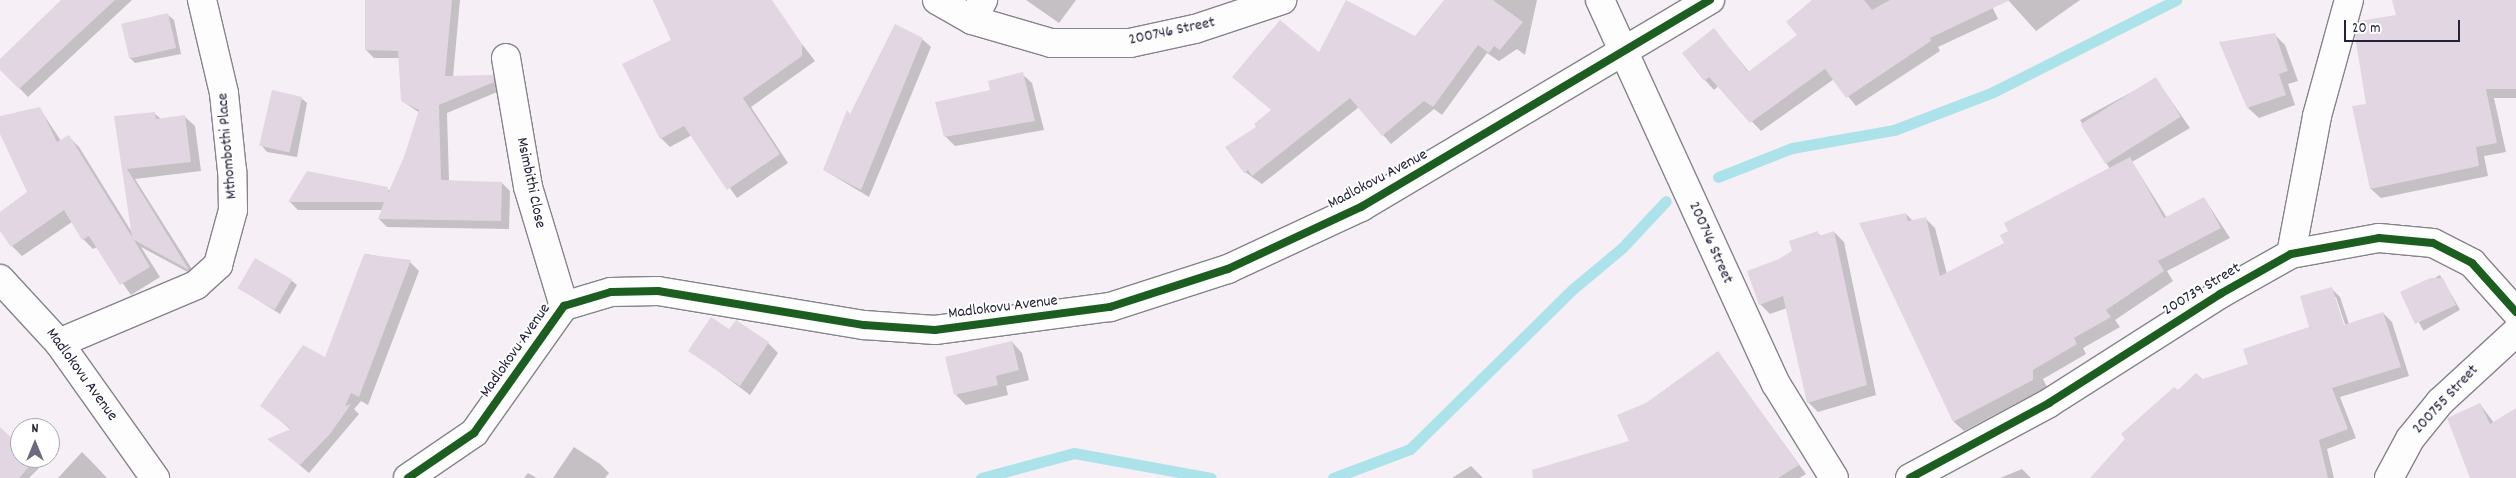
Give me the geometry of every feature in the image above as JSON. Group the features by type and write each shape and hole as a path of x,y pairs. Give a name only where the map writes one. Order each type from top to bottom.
{"street":[{"name":"Mthombothi Place","path":"59,343 196,285 218,265 233,210 232,171 224,93 202,0"},
{"name":"200746 Street","path":"937,0 977,10 1051,43 1130,43 1195,30 1282,0"},
{"name":"200746 Street","path":"1600,0 1776,384 1834,478"},
{"name":"Madlokovu Avenue","path":"408,478 474,433 564,306 611,292 658,291 864,326 935,330 1110,307 1228,269 1361,206 1482,139 1622,50 1710,0"},
{"path":"2291,254 2317,116 2349,0"},
{"name":"Msimbithi Close","path":"506,58 528,187 564,306"},
{"name":"200739 Street","path":"1910,478 2049,403 2220,294 2291,254 2378,238 2433,243 2472,263 2516,312"},
{"name":"Madlokovu Avenue","path":"0,279 59,343 155,478"},
{"name":"200755 Street","path":"2388,478 2410,439 2440,402 2516,332"}],"building":[{"path":"61,0 115,0 19,89 0,70 0,59"},
{"path":"365,0 452,0 445,76 493,75 494,82 439,105 441,180 502,182 501,221 378,219 384,202 288,202 307,171 388,187 388,193 404,157 419,110 401,101 398,51 365,50"},
{"path":"653,0 772,0 802,44 802,56 743,98 780,154 727,190 684,126 660,139 622,64 671,40"},
{"path":"1346,0 1415,36 1444,0 1493,0 1523,22 1500,50 1494,46 1489,53 1478,45 1433,107 1424,101 1382,136 1350,98 1252,176 1248,170 1244,173 1225,147 1256,127 1254,124 1271,110 1232,77 1280,20 1319,52"},
{"path":"1812,0 1864,0 1872,10 1890,0 2010,0 1930,38 1931,41 1846,98 1825,69 1750,123 1709,77 1704,81 1682,53 1714,28 1748,72 1797,35 1786,22"},
{"path":"2392,0 2516,0 2516,89 2486,89 2497,143 2476,147 2479,166 2370,189 2352,106 2366,104 2355,36 2359,21 2396,15"},
{"path":"168,13 176,48 129,59 121,24"},
{"path":"895,24 923,38 861,190 823,170 847,110 850,114"},
{"path":"2275,33 2288,71 2279,74 2286,95 2247,108 2219,42"},
{"path":"1023,72 1035,121 944,137 935,102 990,90 988,81"},
{"path":"2156,77 2181,117 2105,164 2081,124"},
{"path":"272,90 302,97 289,153 259,146"},
{"path":"40,107 57,142 69,135 132,237 114,116 155,112 156,119 185,115 191,162 127,169 189,270 134,240 150,267 120,285 89,236 82,240 64,210 11,247 0,231 0,212 27,192 0,134 0,116"},
{"path":"2130,157 2164,218 2204,197 2221,228 2158,261 2164,271 2106,310 2111,317 2074,338 2077,344 2033,370 2033,380 1953,422 1859,223 1906,213 1908,221 1926,217 1940,276 2004,243 2000,235 2008,231 2004,223"},
{"path":"1818,231 1819,236 1834,231 1867,385 1807,403 1783,296 1759,305 1747,271 1779,259 1792,251 1789,241"},
{"path":"364,254 411,260 359,397 351,393 345,406 351,404 330,434 300,465 267,439 291,429 260,406 303,345 325,357"},
{"path":"255,258 292,280 275,310 238,288"},
{"path":"2430,278 2443,278 2456,305 2415,324 2400,292"},
{"path":"2332,287 2344,325 2383,312 2401,367 2332,388 2348,429 2319,440 2328,478 2090,478 2125,439 2121,434 2174,387 2178,390 2196,373 2203,379 2248,364 2243,349 2309,327 2300,296"},
{"path":"711,317 729,329 736,320 769,342 740,386 688,351"},
{"path":"1012,341 1019,370 996,376 998,385 954,395 945,357"},
{"path":"1718,351 1799,465 1778,478 1533,478 1532,470 1629,441 1617,415 1646,403"},
{"path":"2480,403 2490,424 2516,408 2516,478 2470,478 2447,418"},
{"path":"0,427 10,436 10,468 28,468 19,478 0,478"}],"waterway":[{"path":"1718,177 1792,148 1894,130 1993,92 2176,0"},
{"path":"1333,478 1410,449 1574,288 1622,248 1666,201"},
{"path":"981,478 1074,453 1211,478"}],"cycle path":[{"path":"408,478 474,433 564,306 611,292 658,291 864,325 935,330 1110,307 1228,269 1361,207 1710,0"},
{"path":"1910,478 2049,403 2220,294 2291,254 2379,238 2433,243 2472,263 2516,312"}]}
